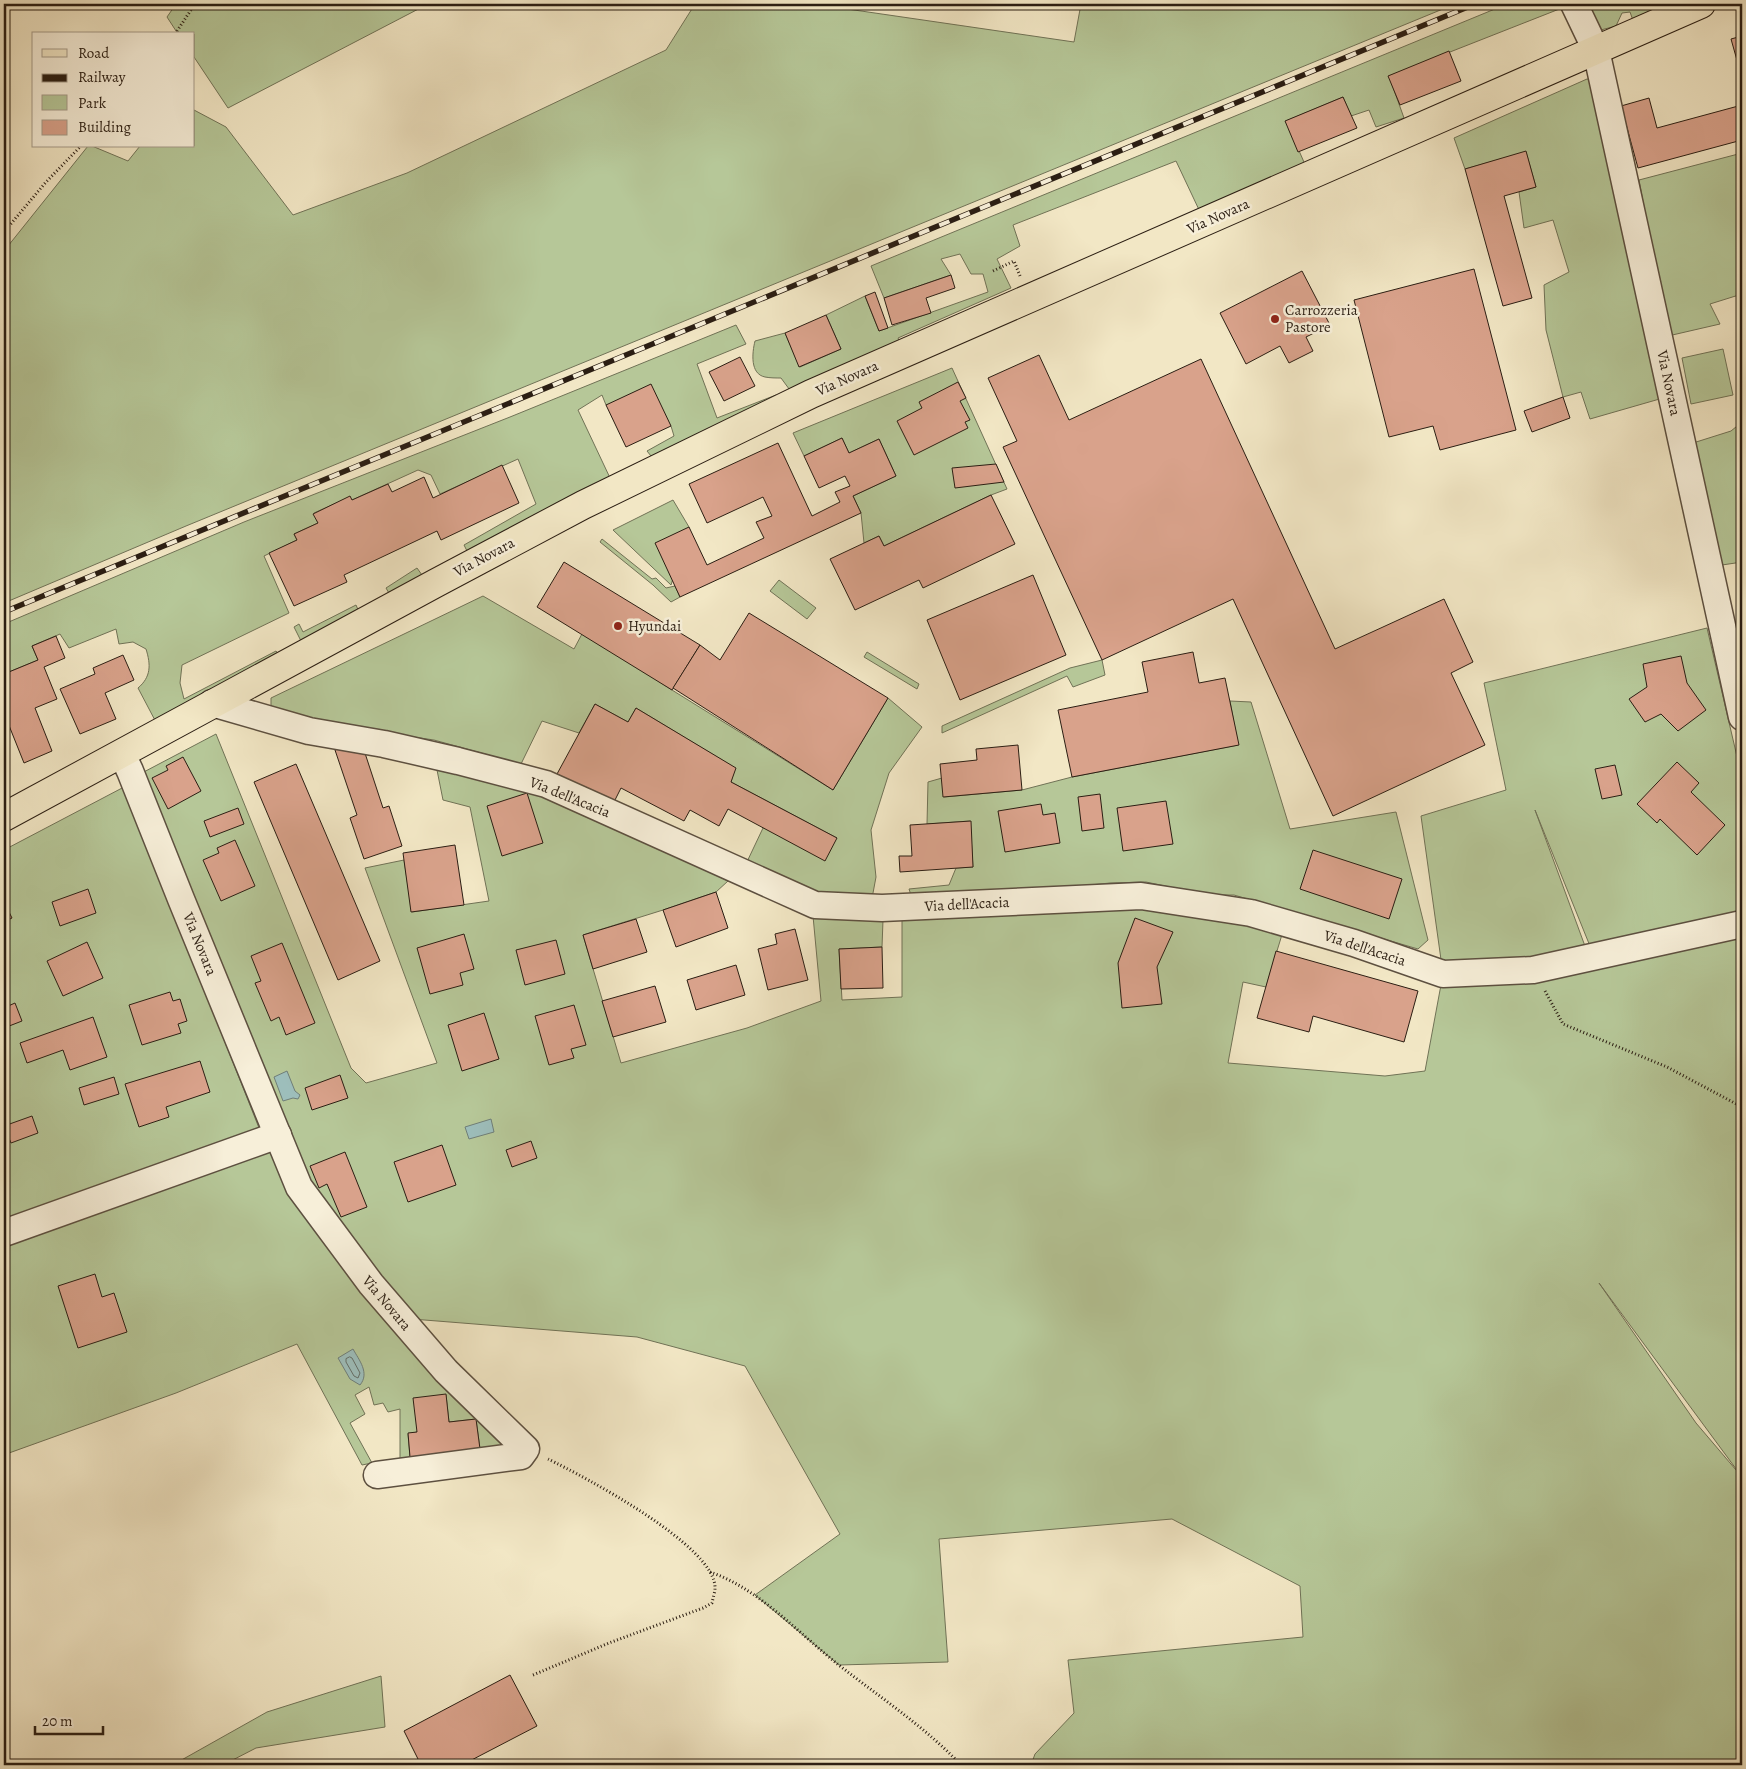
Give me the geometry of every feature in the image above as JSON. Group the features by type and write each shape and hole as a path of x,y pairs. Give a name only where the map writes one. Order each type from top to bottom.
{"main road":[{"name":"Via Novara","path":"4,817 583,505 810,394 1701,4"}],"street":[{"path":"1574,4 1596,50"},
{"name":"Via Novara","path":"1596,50 1742,717"},
{"name":"Via dell'Acacia","path":"212,704 309,730 384,744 546,784 815,905 882,908 1141,896 1251,913 1354,943 1443,974 1533,970 1742,924"},
{"name":"Via Novara","path":"122,754 299,1186 371,1284 446,1371 526,1449"},
{"path":"4,1233 278,1135"},
{"path":"377,1475 521,1456 526,1449"}],"path":[{"path":"177,32 195,4"},
{"path":"4,232 46,182 79,148"},
{"path":"1533,970 1564,1024 1667,1067 1742,1107"},
{"path":"526,1449 584,1476 646,1514 689,1546 710,1572 716,1587 712,1602 703,1608 609,1643 533,1675"},
{"path":"710,1572 728,1578 767,1606 838,1665 941,1744 961,1765"}],"green space":[{"path":"176,4 428,4 228,108 195,58 195,32 177,32 167,17"},
{"path":"695,4 813,4 1074,42 1081,4 1455,4 186,526 4,603 4,251 86,148 97,148 128,161 138,148 195,148 195,111 226,127 293,215 407,173 666,50"},
{"path":"1507,4 1566,4 1567,6 1389,76 1404,118 1376,127 1369,110 1351,116 1343,97 1286,121 1307,169 1201,214 1176,161 1013,225 1020,246 997,259 1011,288 898,338 903,348 795,397 781,378 760,375 754,367 753,351 755,341 785,333 800,367 841,349 826,315 865,296 879,331 988,292 983,274 971,274 960,254 941,259 951,275 884,298 871,266"},
{"path":"1584,4 1687,4 1635,26 1630,12 1622,13 1616,26 1597,31"},
{"path":"1587,79 1595,80 1663,398 1590,419 1581,392 1563,397 1546,330 1544,285 1569,272 1553,220 1524,228 1519,192 1536,187 1526,152 1465,169 1454,138"},
{"path":"1742,153 1742,294 1710,304 1720,324 1668,336 1639,180"},
{"path":"736,325 746,344 697,364 717,418 776,395 780,402 655,461 647,451 674,436 671,426 606,405 602,395 578,410 611,480 468,553 464,545 536,504 518,459 440,494 431,475 418,470 352,500 350,497 314,513 318,523 294,534 297,540 264,556 289,613 182,665 180,683 184,699 276,651 283,659 158,726 138,688 148,675 149,660 146,649 133,642 119,644 116,629 69,648 60,634 32,646 38,660 4,674 4,624 244,522"},
{"path":"1723,349 1733,395 1691,404 1682,358"},
{"path":"952,368 1007,489 884,546 879,536 864,543 861,513 853,496 896,476 879,439 849,453 842,438 804,456 793,433"},
{"path":"1742,422 1742,562 1722,565 1693,443 1731,431"},
{"path":"673,500 689,527 671,585 613,530"},
{"path":"602,539 652,579 656,578 666,588 675,586 680,597 671,602 600,542"},
{"path":"417,568 422,575 390,595 386,588"},
{"path":"779,580 816,608 807,619 770,591"},
{"path":"483,596 574,649 583,632 833,790 888,698 922,727 889,773 871,830 876,877 873,893 865,901 816,900 745,866 763,828 837,838 731,782 735,768 636,708 628,722 595,704 579,733 542,721 521,764 434,740 290,719 277,715 271,705 271,698"},
{"path":"356,605 359,612 301,641 294,627 299,624 303,632"},
{"path":"1707,628 1742,778 1742,924 1594,956 1535,810 1589,957 1742,931 1742,1477 1742,1765 1031,1765 1035,1754 1074,1713 1068,1660 1303,1637 1300,1586 1172,1519 939,1539 948,1662 839,1665 755,1595 840,1534 745,1366 637,1337 412,1319 306,1185 140,774 216,734 351,1068 366,1083 437,1063 365,868 404,860 412,912 489,901 470,807 443,800 436,765 546,794 728,881 716,892 583,935 621,1063 747,1028 821,1001 813,916 883,920 882,947 839,949 842,1000 902,997 902,915 1138,903 1284,928 1266,987 1243,982 1228,1063 1385,1076 1425,1071 1443,974 1421,816 1506,790 1484,683","holes":["1599,1283 1742,1477 1696,1423"]},
{"path":"867,652 919,684 917,689 864,657"},
{"path":"1102,660 1105,675 1073,687 1067,676 942,733 942,726 1070,668"},
{"path":"1230,701 1251,702 1290,829 1396,812 1428,940 1418,949 1234,895 1208,895 1146,882 912,898 909,889 949,885 956,868 973,867 970,821 927,824 928,782 942,778 944,797 1022,790 1072,777 1238,745"},
{"path":"124,787 261,1133 4,1226 4,850"},
{"path":"274,1145 504,1445 480,1449 476,1419 449,1422 446,1395 417,1432 408,1434 410,1457 400,1459 400,1409 388,1412 383,1403 374,1405 369,1387 355,1395 365,1414 350,1423 372,1463 362,1465 297,1344 176,1393 4,1456 4,1244"},
{"path":"381,1676 385,1727 256,1748 223,1765 174,1765 267,1712"}],"water":[{"path":"287,1071 295,1091 300,1095 298,1099 293,1098 283,1101 274,1077"},
{"path":"491,1119 494,1132 469,1139 465,1127"},
{"path":"353,1349 364,1371 363,1380 360,1385 350,1379 338,1358"}],"building":[{"path":"1742,36 1742,78 1731,39"},
{"path":"1449,51 1461,81 1400,105 1388,76"},
{"path":"1343,97 1357,128 1298,152 1285,121"},
{"path":"1649,98 1657,128 1742,105 1742,140 1638,168 1621,106"},
{"path":"1526,151 1536,187 1504,196 1532,298 1503,306 1465,169"},
{"path":"1474,269 1516,430 1440,450 1433,426 1389,437 1354,300"},
{"name":"Carrozzeria Pastore","path":"1302,271 1330,325 1306,337 1313,351 1289,363 1280,346 1246,364 1220,313"},
{"path":"951,275 955,288 926,298 931,313 892,325 884,298"},
{"path":"875,292 888,328 879,331 865,296"},
{"path":"826,315 841,349 799,367 785,333"},
{"path":"1039,355 1069,420 1201,359 1335,649 1444,599 1473,662 1451,673 1485,745 1333,816 1233,599 1102,660 1003,447 1017,441 988,378"},
{"path":"740,357 755,386 724,401 709,372"},
{"path":"958,382 966,398 960,401 970,420 965,422 968,428 914,455 897,421 922,408 919,402"},
{"path":"651,384 671,426 626,447 606,405"},
{"path":"1563,397 1570,418 1532,432 1524,411"},
{"path":"842,438 849,453 879,439 896,476 853,496 861,513 680,597 655,543 689,527 707,565 764,538 756,522 772,516 763,497 707,523 689,484 778,443 812,516 840,502 835,492 850,486 845,476 819,488 804,456"},
{"path":"996,464 1004,482 955,488 952,468"},
{"path":"502,465 519,503 441,540 437,531 344,575 347,582 294,606 269,553 297,540 294,534 318,523 313,514 350,496 352,500 388,484 392,492 424,477 433,498"},
{"path":"991,495 1015,544 923,588 919,580 855,610 830,559 879,536 884,546"},
{"name":"Hyundai","path":"564,562 700,645 672,690 537,607"},
{"path":"1033,575 1066,655 960,700 927,620"},
{"path":"749,613 888,698 833,790 673,688 700,645 720,660"},
{"path":"56,636 65,658 44,667 57,699 35,708 52,751 24,763 4,713 4,674 38,660 32,646"},
{"path":"1193,652 1199,683 1225,678 1239,745 1072,777 1058,710 1148,692 1142,662"},
{"path":"123,655 134,680 105,693 116,719 80,734 60,689 95,674 93,668"},
{"path":"1681,656 1687,683 1706,710 1678,731 1661,714 1645,722 1629,699 1647,687 1643,664"},
{"path":"595,704 628,722 636,708 736,768 731,782 837,838 825,861 728,809 719,826 690,810 684,821 621,788 613,804 557,774"},
{"path":"361,741 383,808 389,806 402,846 364,859 350,818 357,815 335,750"},
{"path":"1018,745 1022,790 943,797 940,764 977,760 976,749"},
{"path":"183,757 201,791 168,809 152,778 168,770 166,766"},
{"path":"1677,762 1699,783 1691,792 1725,825 1697,855 1660,819 1657,823 1637,804"},
{"path":"296,764 380,961 338,980 254,782"},
{"path":"1615,765 1622,795 1602,799 1595,769"},
{"path":"527,793 543,843 502,856 487,806"},
{"path":"1100,794 1104,828 1082,831 1078,797"},
{"path":"1166,801 1173,844 1123,851 1117,808"},
{"path":"1041,804 1043,815 1055,813 1060,843 1005,852 998,811"},
{"path":"238,808 244,824 210,837 204,821"},
{"path":"971,821 973,867 900,872 899,856 912,856 910,825"},
{"path":"235,840 255,886 221,901 203,860 219,853 217,848"},
{"path":"455,845 464,905 411,912 403,853"},
{"path":"1313,850 1402,879 1389,919 1300,889"},
{"path":"88,889 96,913 60,926 52,902"},
{"path":"716,892 728,928 676,947 663,910"},
{"path":"4,902 12,918 4,922"},
{"path":"1135,918 1173,932 1157,967 1162,1004 1122,1008 1118,963"},
{"path":"636,919 647,952 593,969 583,935"},
{"path":"795,929 808,980 768,990 758,949 777,944 775,934"},
{"path":"464,934 474,969 460,973 463,985 430,994 417,948"},
{"path":"556,940 565,974 525,985 516,950"},
{"path":"87,942 103,978 63,996 47,961"},
{"path":"282,943 315,1023 286,1035 279,1017 271,1021 255,983 261,981 251,956"},
{"path":"882,947 883,988 841,989 839,949"},
{"path":"1276,951 1418,991 1404,1042 1313,1016 1309,1032 1257,1018"},
{"path":"736,965 745,995 696,1010 687,980"},
{"path":"655,986 666,1022 613,1037 602,1001"},
{"path":"170,992 173,1001 180,999 187,1021 178,1024 181,1033 142,1045 129,1005"},
{"path":"4,1001 6,1007 15,1003 22,1021 4,1028"},
{"path":"574,1005 586,1045 571,1049 574,1058 549,1065 535,1016"},
{"path":"484,1013 499,1059 462,1071 448,1025"},
{"path":"93,1017 107,1057 70,1070 63,1050 27,1063 20,1043"},
{"path":"200,1061 210,1092 166,1107 169,1117 139,1127 125,1084"},
{"path":"340,1075 348,1098 312,1110 305,1088"},
{"path":"114,1077 119,1094 84,1105 79,1088"},
{"path":"32,1116 38,1133 11,1143 4,1126"},
{"path":"531,1141 537,1158 512,1167 506,1150"},
{"path":"442,1145 456,1185 408,1202 394,1162"},
{"path":"345,1152 367,1207 341,1217 327,1184 319,1188 310,1166"},
{"path":"95,1274 102,1297 114,1293 127,1332 78,1348 58,1286"},
{"path":"446,1394 449,1422 476,1419 480,1449 410,1457 408,1433 417,1432 413,1398"},
{"path":"510,1675 537,1726 462,1765 421,1765 404,1731"}],"railway":[{"path":"4,612 1475,4"}],"place":[{"name":"Carrozzeria Pastore","path":"1275,319"},
{"name":"Hyundai","path":"618,626"}]}
